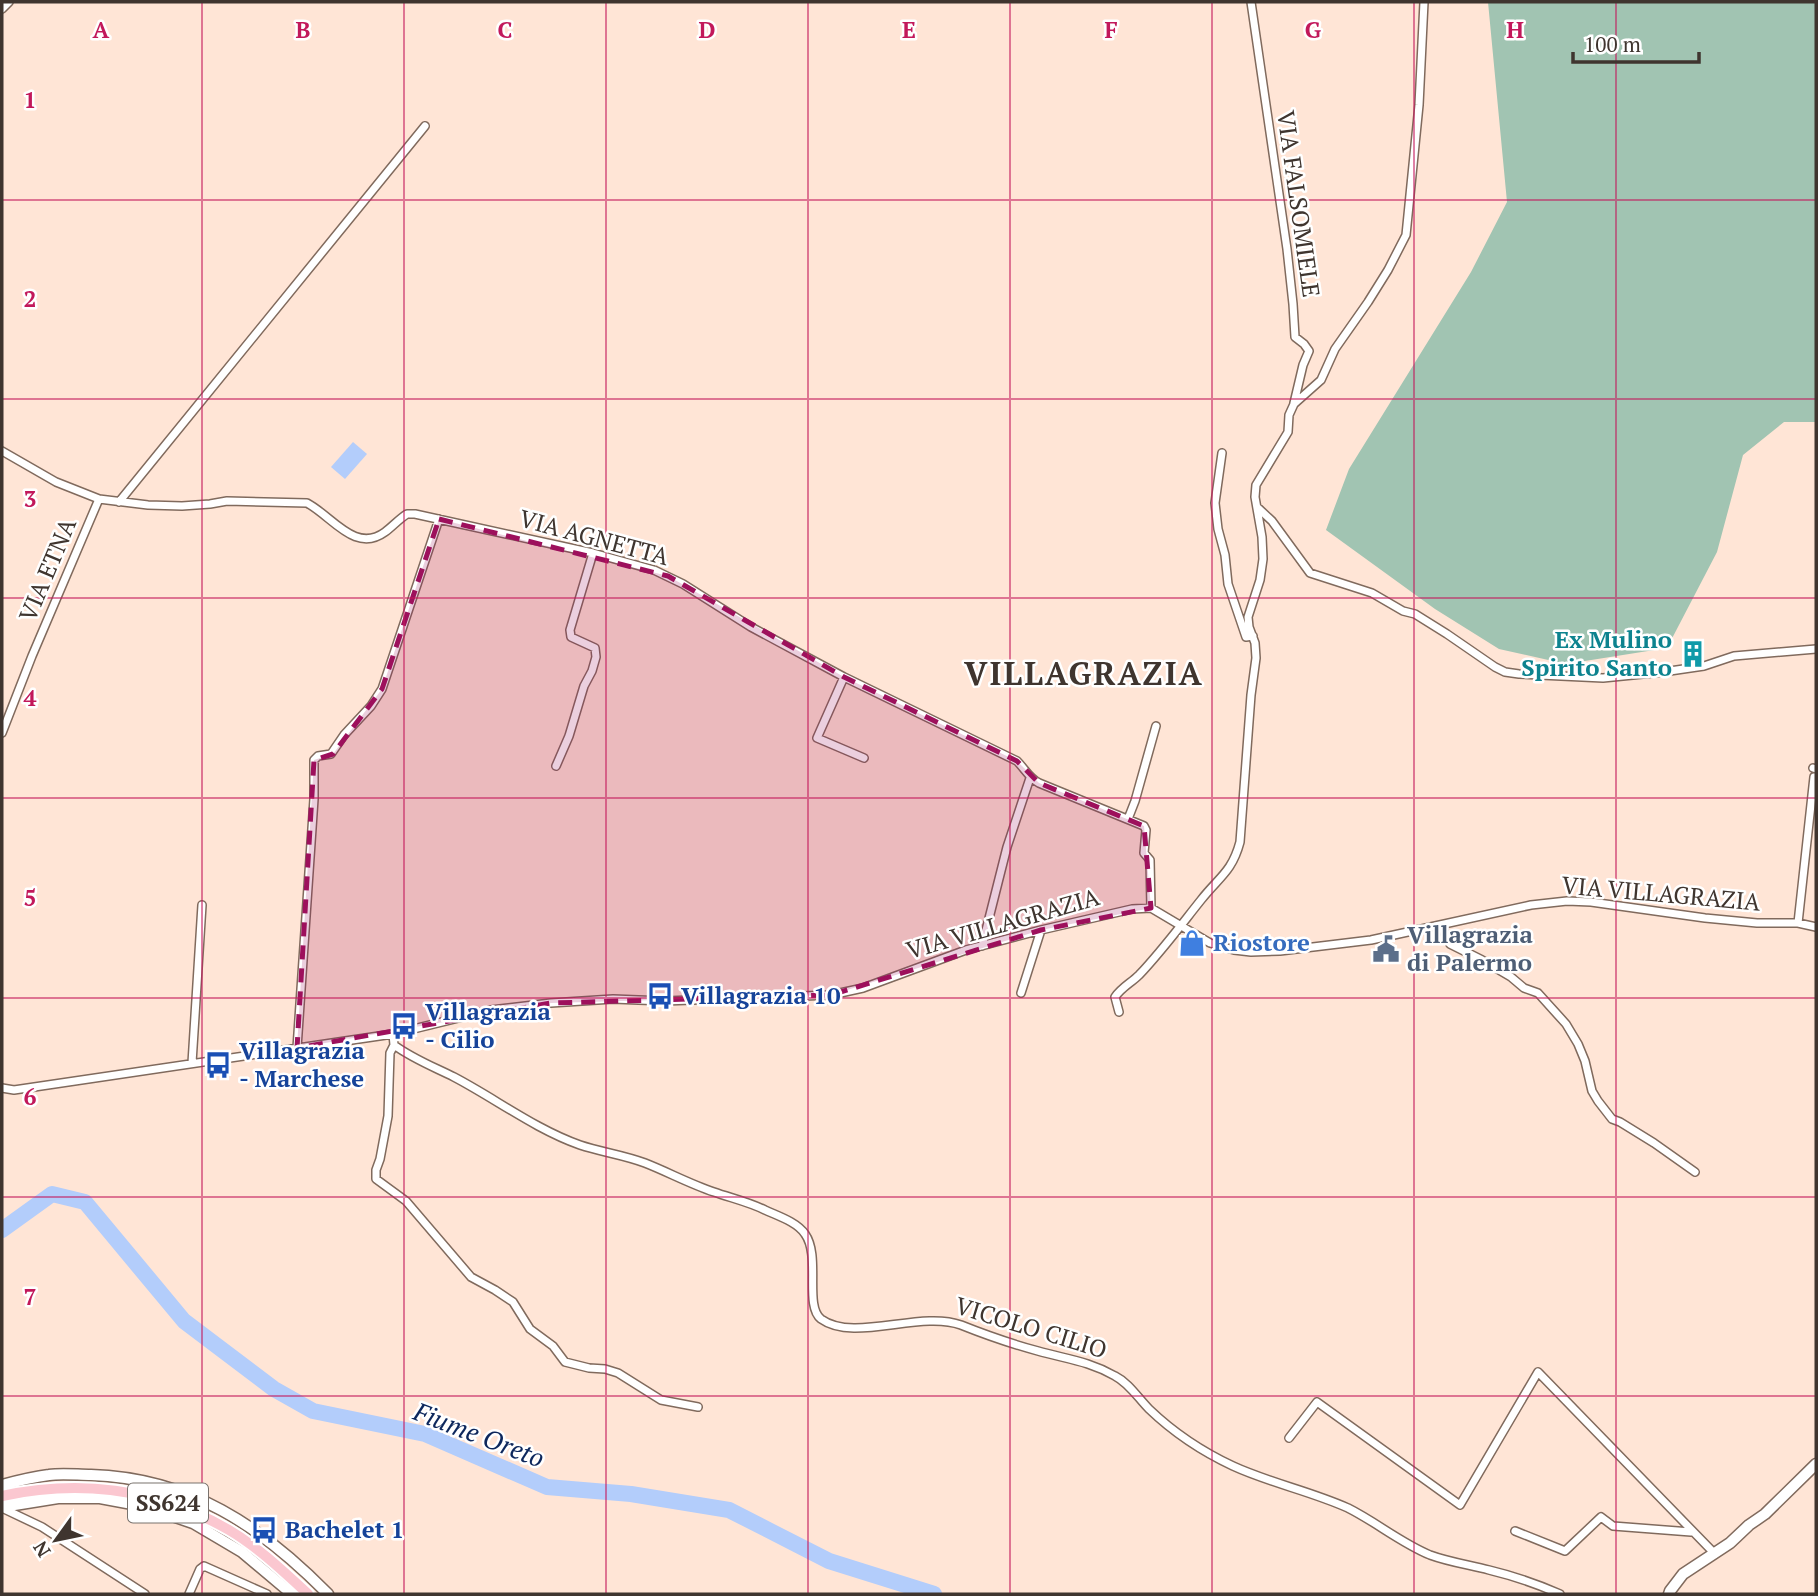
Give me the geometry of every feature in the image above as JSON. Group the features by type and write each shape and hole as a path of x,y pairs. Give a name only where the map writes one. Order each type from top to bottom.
{"main road":[{"path":"1669,1594 1683,1574 1715,1554 1765,1514 1816,1464"},
{"path":"2,1485 51,1474 108,1476 149,1482 186,1493 241,1520 292,1560 327,1594"},
{"name":"SS624","path":"2,1496 70,1487 109,1489 185,1508 231,1531 308,1594"},
{"path":"2,1508 58,1498 100,1498 143,1506 193,1523 242,1552 292,1594"}],"street":[{"path":"2,9 9,2"},
{"name":"VIA FALSOMIELE","path":"1251,2 1287,249 1295,323 1294,337 1309,351 1294,404"},
{"path":"1119,1012 1115,996 1121,988 1137,976 1236,859 1240,842 1256,658 1248,617 1260,579 1263,559 1255,497 1256,485 1287,432 1289,415 1294,404 1321,380 1335,349 1375,291 1406,235 1418,119 1424,2"},
{"path":"119,502 425,126"},
{"name":"VIA AGNETTA","path":"2,451 56,482 99,499 182,506 227,501 307,503 339,528 356,538 368,539 377,537 407,514 415,514 593,553 654,570 844,677 1017,761 1030,778 1128,819"},
{"path":"1222,453 1215,503 1218,529 1232,598 1246,637 1253,636"},
{"name":"VIA ETNA","path":"2,733 99,499"},
{"path":"1257,507 1272,521 1310,573 1372,593 1404,611 1415,614 1505,672 1603,678 1704,666 1734,656 1816,649"},
{"path":"297,1048 314,799 314,760 318,756 331,754 382,689 439,519"},
{"path":"556,766 596,657 595,648 571,637 570,630 593,553"},
{"path":"844,677 817,738 864,758"},
{"path":"1151,908 1150,860 1144,853 1146,830 1144,826 1128,819 1156,726"},
{"path":"1798,923 1816,777"},
{"path":"982,946 1007,847 1030,778"},
{"name":"VIA VILLAGRAZIA","path":"2,1088 14,1090 393,1034 491,1010 551,1003 613,999 664,1001 831,995 863,988 982,946 1132,909 1151,908 1210,943 1251,952 1371,940 1531,905 1567,901 1704,918 1757,923 1798,923 1816,927"},
{"path":"192,1063 202,905"},
{"path":"1441,926 1450,943 1511,977 1524,988 1538,993 1557,1013 1586,1061 1592,1091 1612,1119 1654,1143 1695,1172"},
{"path":"1021,993 1041,930"},
{"path":"393,1034 388,1116 376,1179 406,1200 471,1277 513,1302 530,1329 554,1346 565,1362 589,1368 605,1368 618,1373 661,1400 698,1407"},
{"name":"VICOLO CILIO","path":"394,1045 576,1144 643,1162 712,1191 760,1207 789,1222 805,1233 809,1244 813,1263 813,1303 815,1312 821,1319 850,1328 939,1320 1041,1352 1086,1362 1121,1379 1151,1411 1209,1454 1250,1473 1295,1487 1349,1509 1432,1555 1531,1581 1560,1594"},
{"path":"1289,1438 1317,1402 1460,1505 1538,1372 1715,1554"},
{"path":"2,1508 42,1527 145,1594"},
{"path":"1515,1531 1565,1551 1601,1517 1613,1525 1692,1532"},
{"path":"188,1594 204,1566 267,1594"}],"highlighted area":[{"path":"439,519 668,576 844,677 1017,761 1039,783 1144,826 1151,908 1041,930 831,995 551,1003 297,1048 314,760 333,754 382,689"}],"green space":[{"path":"1488,2 1816,2 1816,422 1784,422 1743,455 1717,552 1667,648 1566,664 1499,649 1435,609 1326,530 1349,469 1471,272 1507,202"}],"water":[{"path":"353,442 367,454 345,479 331,467"}],"waterway":[{"name":"Fiume Oreto","path":"2,1230 52,1194 85,1202 184,1321 274,1389 313,1411 425,1434 547,1487 631,1494 729,1510 829,1561 934,1594"}],"place":[{"name":"Ex Mulino Spirito Santo","path":"1693,654"},
{"name":"Riostore","path":"1192,943"},
{"name":"Villagrazia di Palermo","path":"1386,949"},
{"name":"Villagrazia 10","path":"660,996"},
{"name":"Villagrazia - Cilio","path":"404,1026"},
{"name":"Villagrazia - Marchese","path":"218,1065"},
{"name":"Bachelet 1","path":"264,1530"}],"district":[{"name":"VILLAGRAZIA","path":"1084,674"}]}
